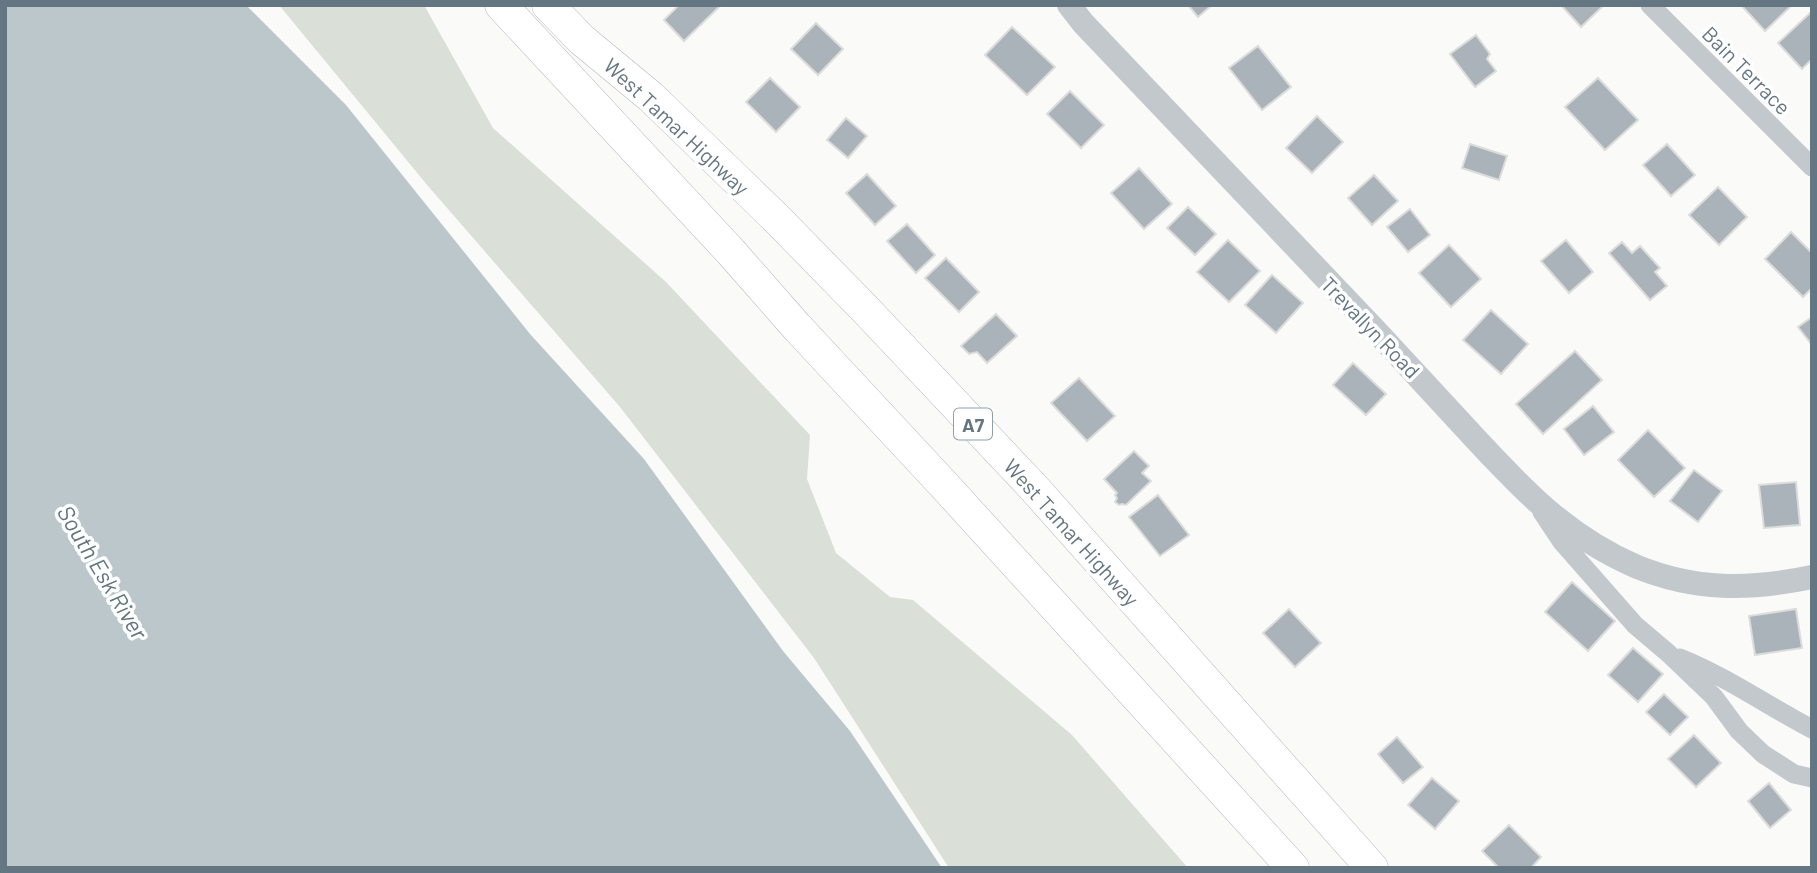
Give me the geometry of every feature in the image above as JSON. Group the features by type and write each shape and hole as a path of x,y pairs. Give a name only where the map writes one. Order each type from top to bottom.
{"highway":[{"name":"West Tamar Highway","path":"501,5 731,252 1293,868"},
{"name":"West Tamar Highway","path":"548,5 582,40 651,97 865,309 1043,498 1372,868"}],"street":[{"name":"Trevallyn Road","path":"1069,5 1083,23 1533,499 1562,542 1635,625 1714,697 1739,731 1763,754 1794,774 1812,778"},
{"name":"Bain Terrace","path":"1650,5 1812,167"},
{"path":"1533,499 1575,533 1604,550 1636,566 1668,577 1697,583 1746,587 1812,578"},
{"name":"Trevallyn Road","path":"1668,653 1709,670 1812,729"}],"shaded area":[{"path":"279,5 424,5 493,128 666,282 810,435 807,479 836,553 890,597 913,600 1072,735 1188,868 949,868 814,658 620,407 428,186"}],"water":[{"name":"South Esk River","path":"5,5 246,5 346,105 530,334 644,459 783,651 850,731 942,868 5,868"}],"building":[{"path":"679,5 721,5 684,41 664,20"},
{"path":"1188,5 1212,5 1198,17"},
{"path":"1561,5 1604,5 1581,27"},
{"path":"1741,5 1790,5 1791,6 1765,31"},
{"path":"1810,13 1812,59 1802,69 1778,43"},
{"path":"816,23 843,49 818,75 791,49"},
{"path":"1012,27 1055,67 1027,95 985,55"},
{"path":"1476,35 1490,54 1487,59 1496,71 1475,87 1450,54"},
{"path":"1258,46 1291,87 1262,110 1229,68"},
{"path":"770,78 800,107 776,132 746,102"},
{"path":"1598,78 1638,120 1605,150 1565,107"},
{"path":"1070,91 1104,125 1081,148 1047,114"},
{"path":"1317,116 1343,142 1312,173 1286,148"},
{"path":"846,118 867,136 848,158 827,140"},
{"path":"1470,144 1507,156 1499,180 1462,168"},
{"path":"1667,144 1695,175 1671,196 1643,165"},
{"path":"1139,168 1172,204 1144,229 1111,193"},
{"path":"867,174 896,206 875,225 846,193"},
{"path":"1374,175 1398,201 1372,225 1348,198"},
{"path":"1718,187 1747,217 1719,245 1689,215"},
{"path":"1188,207 1216,234 1195,255 1167,228"},
{"path":"1410,209 1430,235 1408,252 1387,227"},
{"path":"907,224 935,255 916,273 887,241"},
{"path":"1791,232 1812,253 1812,288 1803,297 1765,259"},
{"path":"1228,240 1260,271 1229,302 1197,272"},
{"path":"1566,240 1593,272 1569,293 1541,261"},
{"path":"1622,242 1632,253 1640,246 1660,268 1655,272 1667,286 1650,300 1609,253"},
{"path":"1449,245 1481,279 1451,307 1419,273"},
{"path":"946,258 979,292 959,312 925,278"},
{"path":"1272,275 1303,303 1276,333 1245,305"},
{"path":"1491,310 1528,344 1501,374 1463,340"},
{"path":"996,314 1017,336 987,363 977,352 969,354 961,346"},
{"path":"1812,317 1812,345 1798,327"},
{"path":"1575,351 1602,380 1543,434 1516,404"},
{"path":"1353,363 1386,394 1366,415 1333,385"},
{"path":"1079,378 1115,416 1087,441 1051,403"},
{"path":"1593,406 1614,432 1584,455 1564,429"},
{"path":"1648,430 1685,468 1654,497 1618,460"},
{"path":"1134,451 1149,466 1142,473 1151,481 1126,505 1119,505 1115,502 1117,493 1104,479"},
{"path":"1694,470 1722,491 1698,522 1670,501"},
{"path":"1796,482 1800,525 1764,528 1759,485"},
{"path":"1158,495 1189,535 1160,556 1129,517"},
{"path":"1572,582 1615,621 1588,651 1545,612"},
{"path":"1289,609 1321,643 1295,667 1263,633"},
{"path":"1796,609 1802,648 1755,655 1749,616"},
{"path":"1633,648 1663,674 1638,702 1608,675"},
{"path":"1664,694 1688,717 1670,735 1646,712"},
{"path":"1694,735 1721,763 1696,787 1668,759"},
{"path":"1397,737 1423,767 1403,783 1378,754"},
{"path":"1432,778 1459,801 1435,829 1408,805"},
{"path":"1769,783 1791,810 1770,828 1748,801"},
{"path":"1509,825 1541,857 1531,868 1499,868 1482,851"}]}
